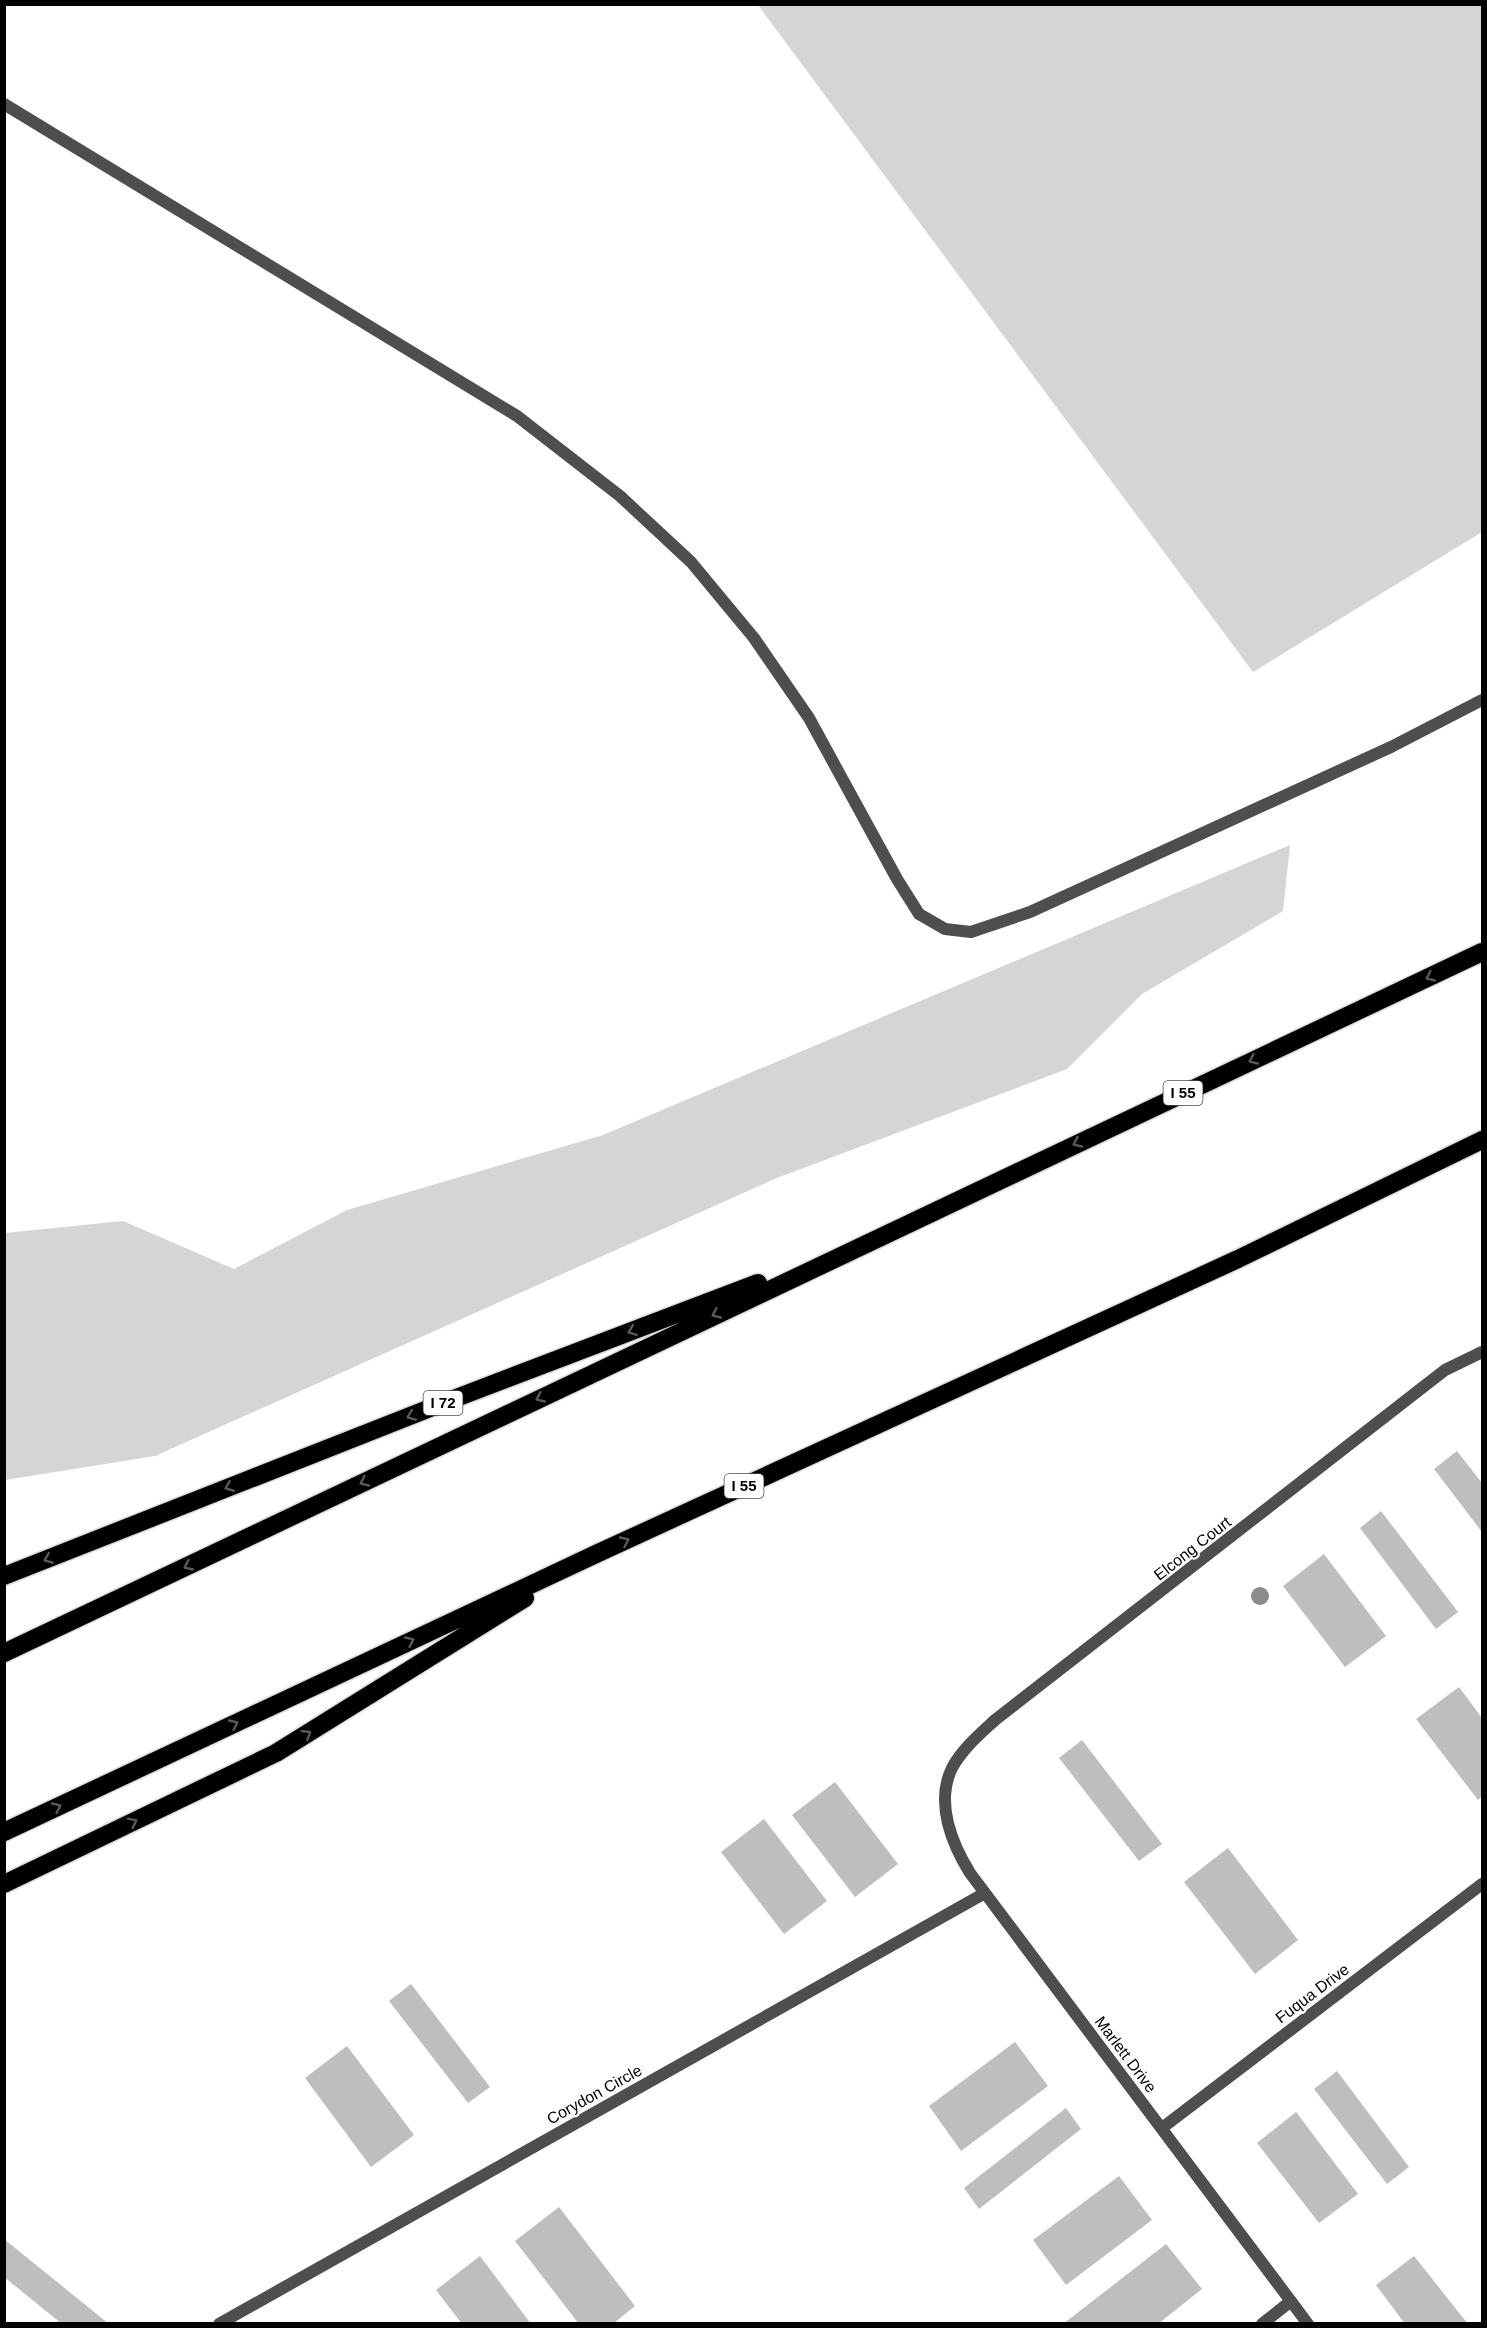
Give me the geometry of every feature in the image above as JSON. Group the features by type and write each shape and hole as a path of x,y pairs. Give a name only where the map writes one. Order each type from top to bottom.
{"highway":[{"name":"I 55","path":"4,1653 1482,952"},
{"name":"I 55","path":"4,1832 596,1554 1238,1259 1482,1140"},
{"name":"I 72","path":"4,1576 443,1403 883,1235"},
{"path":"4,1884 276,1753 596,1554"}],"street":[{"path":"4,104 517,416 620,496 691,562 754,638 809,718 897,879 919,914 945,929 971,932 1030,912 1391,747 1482,700"},
{"name":"Elcong Court","path":"945,1792 951,1769 972,1741 995,1720 1445,1370 1482,1352"},
{"name":"Marlett Drive","path":"945,1792 948,1825 956,1851 985,1893 1308,2324"},
{"name":"Fuqua Drive","path":"1162,2128 1482,1884"},
{"name":"Corydon Circle","path":"219,2324 985,1893"},
{"path":"1262,2324 1291,2301"}],"shaded area":[{"path":"758,5 1482,5 1482,532 1253,672"},
{"path":"1290,845 1283,911 1142,994 1067,1069 777,1178 155,1456 5,1480 5,1233 123,1221 234,1269 347,1210 603,1135"}],"building":[{"path":"1457,1451 1482,1483 1482,1532 1434,1469"},
{"path":"1381,1511 1458,1612 1436,1629 1360,1528"},
{"path":"1324,1554 1386,1636 1345,1667 1283,1586"},
{"path":"1459,1687 1482,1718 1482,1796 1478,1800 1416,1719"},
{"path":"1082,1740 1162,1844 1139,1861 1059,1758"},
{"path":"835,1782 898,1864 855,1897 792,1815"},
{"path":"764,1819 827,1901 784,1934 721,1852"},
{"path":"1228,1848 1298,1940 1255,1974 1184,1882"},
{"path":"411,1984 490,2087 468,2103 389,2001"},
{"path":"1015,2042 1048,2086 961,2151 929,2106"},
{"path":"347,2046 414,2135 371,2167 305,2078"},
{"path":"1337,2071 1409,2167 1387,2184 1314,2089"},
{"path":"1066,2108 1081,2129 979,2209 964,2188"},
{"path":"1296,2112 1358,2194 1319,2223 1257,2143"},
{"path":"1119,2176 1152,2220 1066,2285 1033,2240"},
{"path":"559,2207 635,2306 613,2324 579,2324 515,2241"},
{"path":"4,2239 109,2324 62,2324 4,2277"},
{"path":"1166,2244 1202,2289 1158,2324 1063,2324"},
{"path":"480,2256 531,2324 462,2324 436,2290"},
{"path":"1414,2256 1468,2324 1405,2324 1376,2285"}]}
